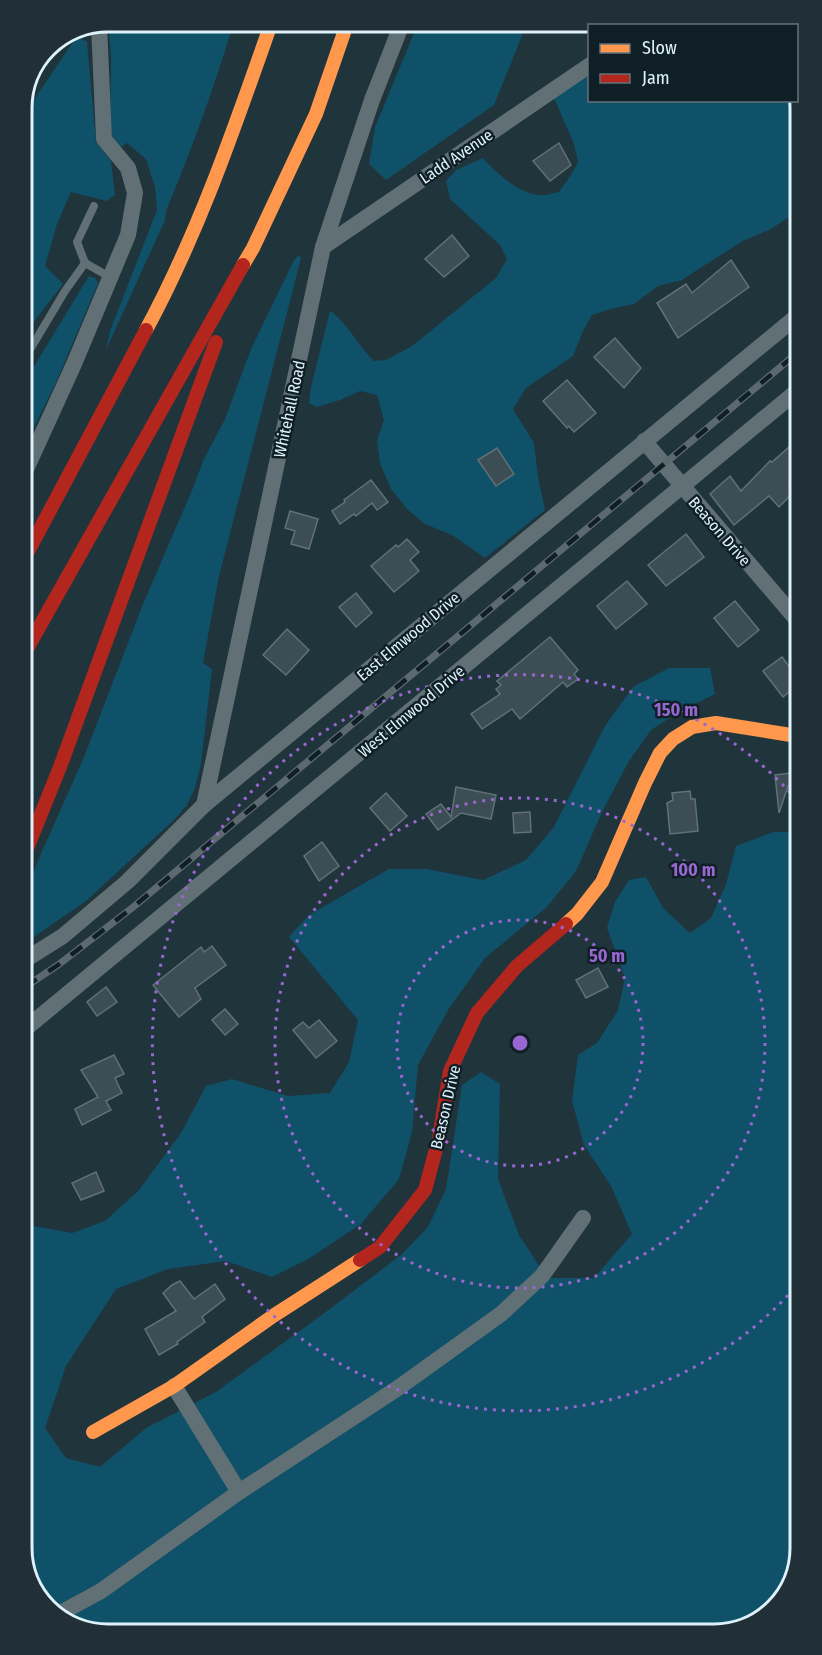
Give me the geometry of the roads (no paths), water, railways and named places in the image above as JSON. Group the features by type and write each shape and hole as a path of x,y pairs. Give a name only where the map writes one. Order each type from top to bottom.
{"main road":[{"path":"32,545 168,289 225,153 268,31"},
{"path":"31,838 60,767 205,370 253,248 316,114 344,31"},
{"path":"32,640 253,248"},
{"name":"Beason Drive","path":"93,1432 174,1386 273,1316 380,1247 425,1190 439,1138 450,1071 477,1013 517,966 577,914 602,882 660,753 673,739 692,727 716,723 790,735"}],"street":[{"name":"Whitehall Road","path":"204,805 323,247 372,100 399,31"},
{"path":"32,457 74,364 128,235 135,193 128,168 104,139 99,32"},
{"name":"Ladd Avenue","path":"323,247 588,65"},
{"name":"East Elmwood Drive","path":"31,956 63,936 128,881 204,805 790,322"},
{"name":"West Elmwood Drive","path":"31,1024 790,397"},
{"name":"Beason Drive","path":"644,441 790,612"},
{"path":"65,1611 101,1591 239,1492 398,1388 501,1314 542,1276 583,1218"},
{"path":"174,1386 239,1492"}],"lane":[{"path":"94,206 77,242 85,263 110,278"},
{"path":"32,347 65,291 85,263"}],"railway":[{"path":"31,983 132,908 790,359"}]}
